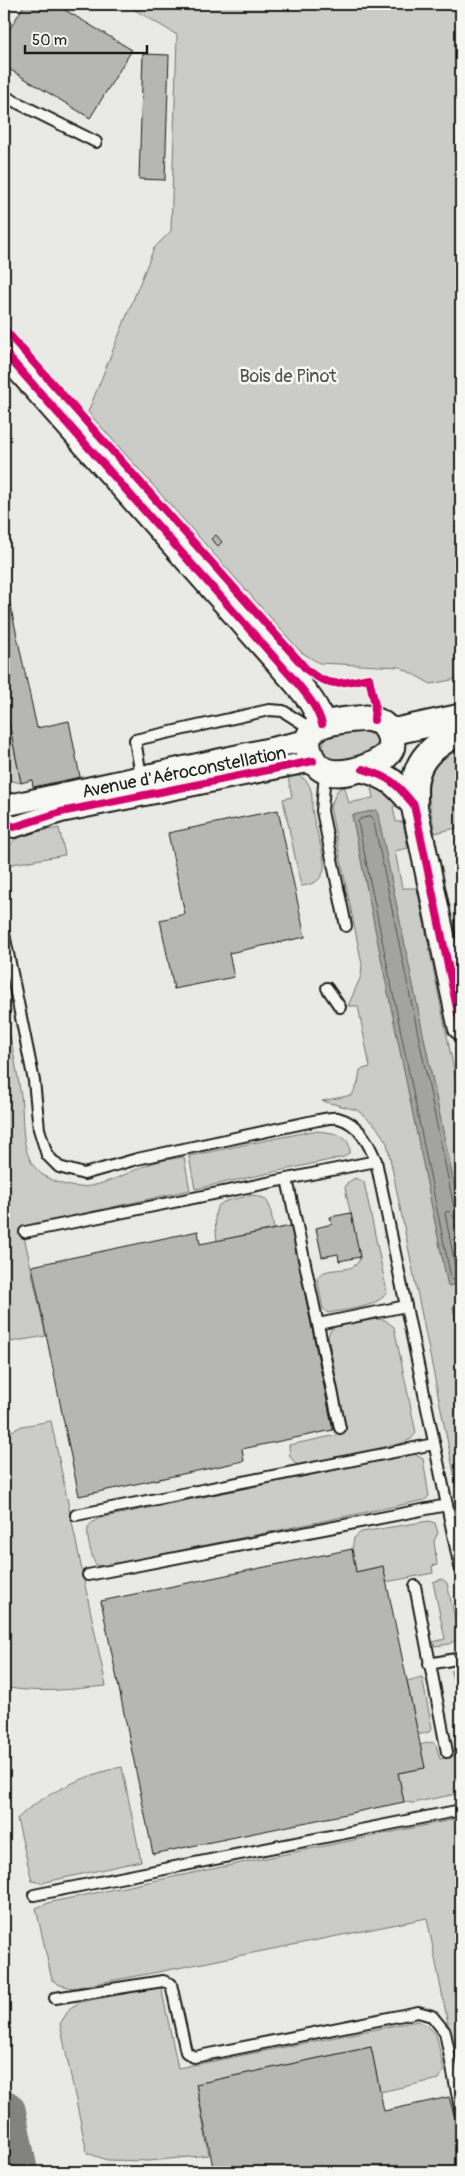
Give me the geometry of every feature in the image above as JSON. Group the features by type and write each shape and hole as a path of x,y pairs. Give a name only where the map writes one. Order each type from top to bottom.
{"street":[{"path":"4,352 310,699 317,745 339,773 363,769 374,764 396,731 461,717"},
{"path":"317,745 366,718 381,722 414,799 461,1024"},
{"path":"390,741 404,741 461,730"},
{"path":"414,799 414,783 424,757 461,730"},
{"name":"Avenue d'Aéroconstellation","path":"59,803 272,769 317,745"},
{"name":"Avenue d'Aéroconstellation","path":"59,803 142,776 317,745"},
{"path":"363,769 381,774 414,799"},
{"path":"4,806 59,803"},
{"path":"4,822 14,827 59,803"}],"lane":[{"path":"4,96 96,142"},
{"path":"272,769 232,763 153,779 142,776 135,740 269,710 283,711 317,745 324,785 322,812 346,926"},
{"path":"4,934 34,1081 39,1128 46,1155 59,1167 84,1174 137,1159 318,1120 338,1118 356,1128 367,1140 376,1161 461,1573"},
{"path":"327,988 340,1007"},
{"path":"25,1232 376,1161"},
{"path":"287,1178 340,1428"},
{"path":"318,1324 406,1306"},
{"path":"76,1516 434,1444"},
{"path":"88,1575 447,1505"},
{"path":"415,1586 446,1752"},
{"path":"429,1664 461,1658"},
{"path":"34,1895 461,1810"},
{"path":"55,1998 163,1981 171,1984 186,2052 194,2058 418,2012 432,2016 445,2032 461,2113"}],"green space":[{"name":"Bois de Pinot","path":"125,4 461,4 461,678 431,684 400,667 319,663 301,652 88,412 154,248 171,231 177,35"},
{"path":"363,726 375,731 379,740 375,752 339,763 329,760 323,748 327,736"},
{"path":"11,733 21,783 4,779 4,735"},
{"path":"461,748 461,827 435,833 429,794 429,783 432,773 447,756"},
{"path":"287,772 303,778 310,788 313,814 324,864 323,873 316,882 301,886 283,799 292,797"},
{"path":"370,782 393,795 398,805 393,807 396,822 403,822 408,848 395,851 402,888 417,888 461,1105 461,1218 377,810 352,816 448,1286 461,1283 461,1305 453,1307 461,1345 461,1508 387,1143 376,1126 357,1110 322,1101 352,1095 358,1083 360,1070 370,1067 358,1006 348,1006 361,976 362,964 330,807 337,791 344,785 349,803 373,798"},
{"path":"59,828 65,855 6,865 7,853 15,839 30,833"},
{"path":"4,1005 21,1096 25,1144 33,1165 41,1173 52,1180 66,1185 77,1187 90,1186 154,1163 184,1157 190,1190 22,1227 46,1336 4,1343"},
{"path":"312,1131 337,1134 346,1140 350,1152 344,1157 195,1189 189,1156"},
{"path":"355,1178 364,1182 387,1292 382,1298 368,1305 328,1313 323,1309 317,1278 327,1271 353,1267 360,1257 345,1188 347,1183"},
{"path":"254,1195 266,1199 270,1207 274,1229 217,1241 215,1217 219,1205 231,1200"},
{"path":"377,1319 385,1320 394,1327 416,1433 411,1439 400,1444 297,1465 290,1457 289,1445 342,1434 346,1431 328,1336 330,1331 335,1327"},
{"path":"51,1421 106,1686 42,1691 4,1687 4,1435 22,1426"},
{"path":"414,1454 423,1459 429,1496 425,1500 105,1566 96,1565 91,1553 88,1529 91,1524 100,1518"},
{"path":"429,1521 435,1523 438,1533 434,1541 437,1565 432,1566 433,1573 386,1582 383,1566 356,1572 352,1549 354,1538 361,1532"},
{"path":"442,1579 447,1583 458,1633 457,1639 450,1644 435,1646 433,1642 445,1639 433,1582"},
{"path":"461,1670 461,1719 451,1671"},
{"path":"422,1677 432,1728 429,1732 418,1735 407,1681"},
{"path":"432,1742 436,1745 440,1759 461,1754 461,1793 413,1803 404,1802 398,1773 425,1768 420,1745"},
{"path":"122,1767 141,1861 41,1883 32,1881 17,1819 38,1802 66,1786 95,1774"},
{"path":"461,1818 461,2089 427,1918 73,1988 60,1985 52,1980 36,1908 51,1902"},
{"path":"161,1987 178,2068 417,2021 428,2026 436,2034 444,2070 439,2079 380,2092 371,2047 196,2084 209,2155 149,2161 107,2160 87,2153 60,2024 70,2008 80,2002"}],"water":[{"path":"377,810 461,1218 461,1283 448,1286 352,815"},
{"path":"461,1305 461,1345 453,1307"}],"building":[{"path":"25,4 55,4 132,50 90,118 4,66 4,38"},
{"path":"143,54 169,55 165,180 139,179"},
{"path":"216,535 222,542 218,546 211,539"},
{"path":"10,604 37,728 69,721 80,777 33,787 32,780 21,783 4,697 4,605"},
{"path":"278,810 305,937 229,953 234,977 174,989 160,920 185,914 168,833"},
{"path":"351,1213 360,1257 339,1261 338,1254 322,1257 316,1228 332,1224 330,1217"},
{"path":"291,1226 333,1430 242,1449 244,1461 79,1496 32,1266 198,1231 200,1244"},
{"path":"352,1549 356,1572 383,1566 425,1768 398,1773 404,1802 153,1854 101,1601"},
{"path":"371,2047 384,2111 449,2097 461,2140 461,2172 214,2172 196,2084"}],"taxiway":[{"path":"4,2112 16,2172"}],"cycle path":[{"path":"4,329 307,670 323,680 336,683 369,678 375,705 374,720"},
{"path":"4,352 296,682 308,697 322,724"},
{"path":"4,822 14,827 61,812 313,761"},
{"path":"363,769 392,782 414,805 461,1027"}]}
